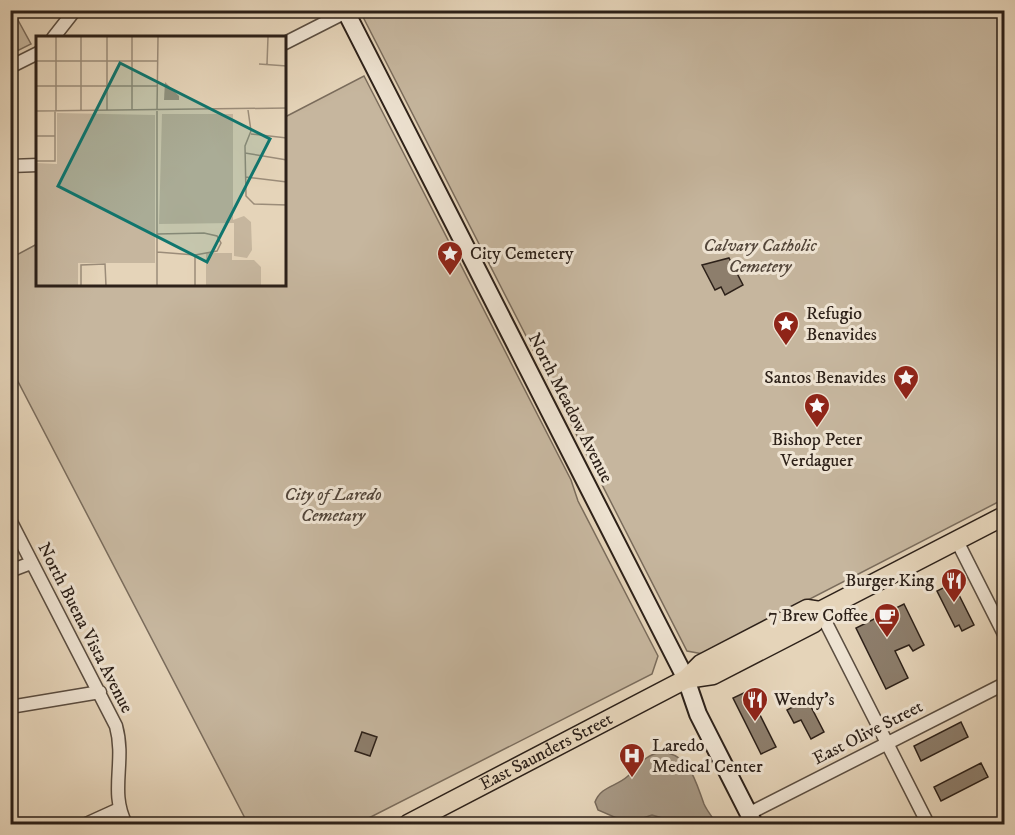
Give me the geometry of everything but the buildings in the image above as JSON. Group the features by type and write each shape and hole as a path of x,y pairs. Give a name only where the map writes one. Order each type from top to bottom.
{"main road":[{"name":"North Meadow Avenue","path":"346,11 686,679 698,714 751,819"},
{"name":"East Saunders Street","path":"408,825 686,679 713,675 814,623 820,610 1005,516"}],"street":[{"path":"56,36 75,10"},
{"path":"286,42 346,11"},
{"path":"10,67 36,54"},
{"path":"10,165 36,165"},
{"name":"North Buena Vista Avenue","path":"10,520 100,692 120,741 122,759 117,794 119,809 126,825"},
{"path":"957,541 1005,634"},
{"path":"10,571 31,563"},
{"path":"820,610 928,825"},
{"name":"East Olive Street","path":"751,819 887,743 1005,684"},
{"path":"10,707 100,692"},
{"path":"86,825 119,809"}],"green space":[{"path":"11,10 31,44 11,54"},
{"name":"Calvary Catholic Cemetery","path":"360,11 1004,11 1004,499 703,654 687,651"},
{"name":"City of Laredo Cemetary","path":"364,76 571,480 578,501 658,656 652,674 357,824 248,824 11,368 11,258 36,245 36,286 286,286 286,116"}],"shaded area":[{"path":"661,752 671,754 685,763 694,778 705,807 717,824 665,824 662,818 652,815 628,823 598,810 595,802 601,793 623,780 646,758"}],"place":[{"name":"City Cemetery","path":"450,277"},
{"name":"Refugio Benavides","path":"786,347"},
{"name":"Santos Benavides","path":"906,401"},
{"name":"Bishop Peter Verdaguer","path":"817,429"},
{"name":"Burger King","path":"954,604"},
{"name":"7 Brew Coffee","path":"887,639"},
{"name":"Wendy's","path":"755,723"},
{"name":"Laredo Medical Center","path":"632,779"}]}
